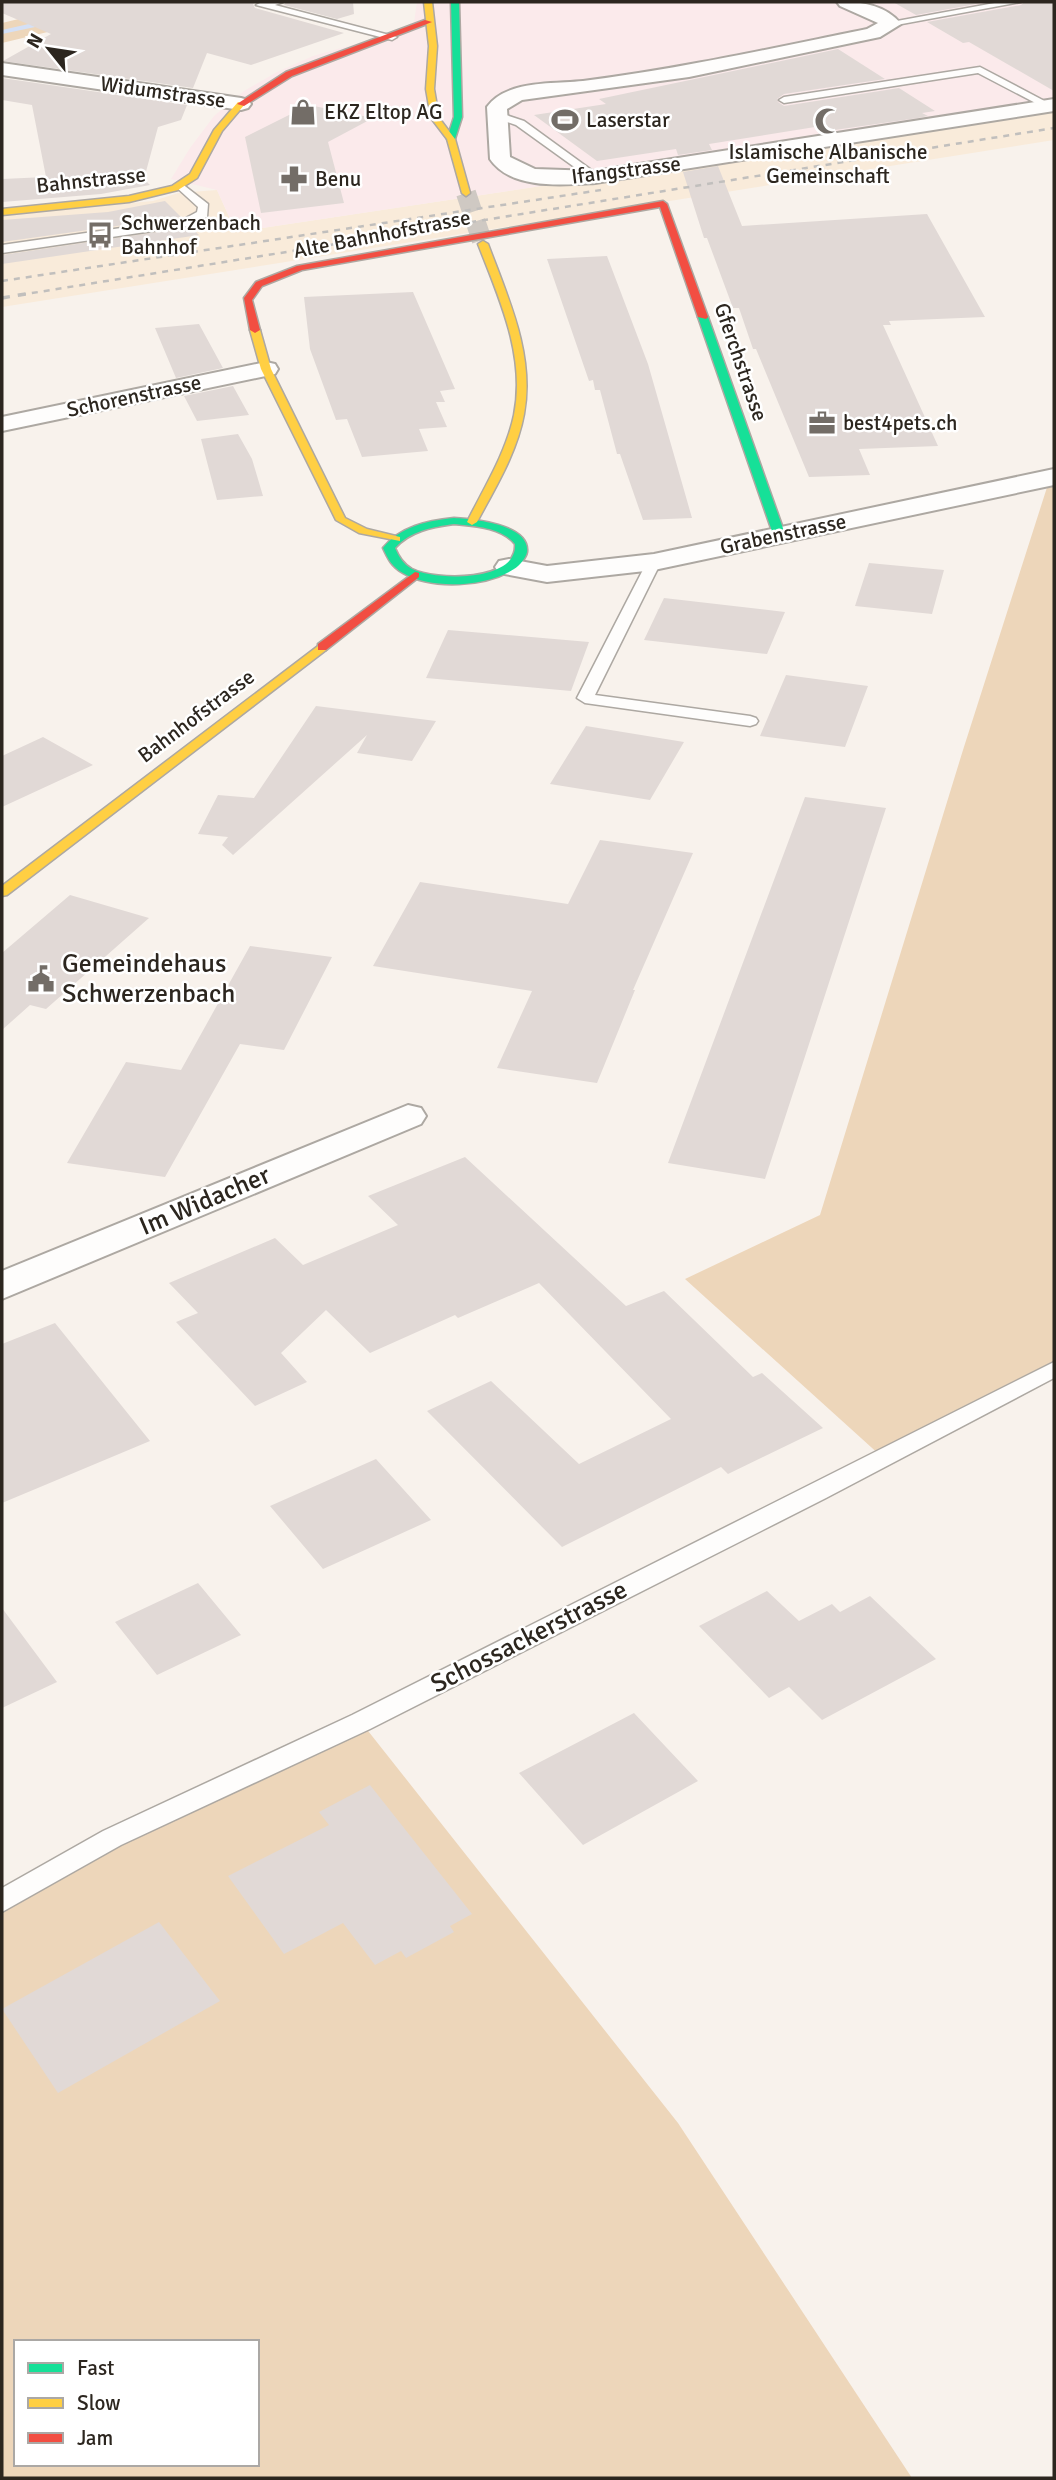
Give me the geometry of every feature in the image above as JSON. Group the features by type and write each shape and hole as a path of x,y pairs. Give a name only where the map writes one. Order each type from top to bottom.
{"street":[{"path":"428,2 428,22 433,46 430,89 435,118 451,139 466,192"},
{"path":"451,139 458,117 455,2"},
{"path":"497,115 497,107 518,94 664,75 873,33 887,28 891,23 846,2"},
{"name":"Bahnstrasse","path":"404,50 428,22"},
{"name":"Bahnstrasse","path":"2,212 139,198 181,186 198,170 213,138 228,116 276,80 373,43 415,42 433,46"},
{"name":"Bahnstrasse","path":"373,43 404,50"},
{"name":"Bahnstrasse","path":"338,55 456,46"},
{"path":"404,50 430,71"},
{"name":"Widumstrasse","path":"2,69 241,104"},
{"name":"Ifangstrasse","path":"497,115 500,159 506,165 534,176 575,179 1052,106"},
{"name":"Alte Bahnhofstrasse","path":"396,538 363,531 341,520 266,369 247,300 259,284 300,268 663,204"},
{"name":"Gferchstrasse","path":"663,204 779,534"},
{"path":"472,522 513,434 520,412 521,379 511,325 483,244"},
{"name":"Schorenstrasse","path":"2,424 266,369"},
{"name":"Grabenstrasse","path":"509,567 547,574 654,562 1054,477"},
{"path":"472,522 503,530 520,544 522,552 518,560 495,574 455,580 415,575 402,569 390,554 390,546 396,538 420,526 472,522"},
{"name":"Bahnhofstrasse","path":"2,892 415,575"},
{"name":"Im Widacher","path":"2,1286 408,1116"}],"lane":[{"path":"278,2 261,5 404,50"},
{"path":"891,23 1016,2"},
{"path":"784,100 980,70 1052,106"},
{"path":"497,115 520,123 595,177"},
{"path":"2,249 187,222 203,214 204,206 181,186"},
{"path":"654,562 585,698 750,721"},
{"name":"Schossackerstrasse","path":"2,1901 112,1838 373,1716 818,1492 1054,1369"}],"shaded area":[{"path":"90,2 172,2 2,43 2,23"},
{"path":"417,2 1054,2 1054,109 236,232 217,190 171,179 214,116 244,91 313,56 398,32 414,23"},
{"path":"1054,109 1054,140 2,307 2,215 153,201 178,193 217,190 236,232"},
{"path":"1054,477 1054,1369 882,1457 685,1279 820,1215 963,750 1050,478"},
{"path":"361,1722 678,2123 912,2478 2,2478 2,1901 112,1838"}],"building":[{"path":"2,2 257,2 253,4 255,8 344,33 251,65 207,53 193,88 3,61 51,34 2,13"},
{"path":"286,2 353,2 354,14 337,19 284,5"},
{"path":"893,2 987,2 916,15"},
{"path":"1024,2 1054,2 1054,91 969,42 963,43 927,22 1021,5"},
{"path":"838,49 885,79 784,94 777,99 778,102 784,106 899,88 935,111 922,113 928,116 918,118 821,132 815,127 709,144 712,150 678,155 676,149 597,161 534,115 606,104 599,99"},
{"path":"2,78 187,105 181,120 158,127 144,179 150,185 101,194 2,202 2,179 46,177 32,105 2,100"},
{"path":"309,105 373,118 328,142 344,203 261,213 245,137"},
{"path":"718,166 742,226 927,214 985,317 889,321 891,325 883,325 938,446 859,449 870,475 809,477 756,349 753,349 739,308 733,308 707,238 704,238 683,172"},
{"path":"165,201 181,217 2,242 2,220 108,212"},
{"path":"191,227 199,235 2,264 2,255"},
{"path":"607,256 648,364 692,518 643,520 620,454 617,454 600,390 595,390 593,380 589,381 547,259"},
{"path":"413,292 455,389 440,391 445,402 436,402 447,427 419,429 428,451 362,457 347,419 336,420 310,349 304,297"},
{"path":"199,324 223,368 176,378 155,328"},
{"path":"233,386 249,415 197,421 184,396"},
{"path":"238,434 252,459 263,496 217,500 201,439"},
{"path":"869,563 944,570 932,614 855,606"},
{"path":"664,598 785,612 767,654 644,640"},
{"path":"448,630 589,642 571,691 426,678"},
{"path":"786,675 868,686 845,747 760,736"},
{"path":"316,706 436,721 412,761 357,753 367,735 233,855 222,845 228,837 198,834 218,795 254,798"},
{"path":"586,726 684,742 650,800 550,784"},
{"path":"43,737 93,765 2,807 2,756"},
{"path":"805,797 886,808 765,1179 668,1163"},
{"path":"600,840 693,853 633,990 597,1083 497,1068 532,991 373,966 420,882 568,904"},
{"name":"Gemeindehaus Schwerzenbach","path":"70,895 149,918 46,1009 30,1005 2,1030 2,953"},
{"path":"250,946 332,957 284,1050 240,1044 165,1177 67,1163 126,1062 181,1070"},
{"path":"465,1157 626,1306 664,1291 753,1377 762,1373 823,1428 728,1474 721,1467 562,1547 427,1411 491,1381 579,1464 671,1419 539,1283 458,1318 455,1315 370,1353 326,1310 281,1353 307,1382 255,1406 176,1322 198,1313 169,1283 275,1238 303,1265 398,1225 368,1196"},
{"path":"55,1323 150,1441 2,1503 2,1344"},
{"path":"376,1459 431,1520 323,1569 270,1506"},
{"path":"198,1583 241,1635 157,1675 115,1622"},
{"path":"767,1591 799,1621 832,1604 840,1612 870,1596 936,1659 822,1720 789,1687 769,1698 699,1626"},
{"path":"2,1608 57,1682 2,1708"},
{"path":"634,1713 698,1781 583,1845 519,1773"},
{"path":"370,1785 472,1914 450,1926 454,1932 406,1958 401,1951 375,1965 343,1923 284,1954 228,1876 329,1825 319,1812"},
{"path":"159,1922 220,2001 58,2093 2,2009"}],"waterway":[{"path":"2,32 51,21"}],"tunnel":[{"path":"466,193 483,244"}],"railway":[{"path":"20,295 1054,128"},
{"path":"2,281 601,190"},
{"path":"2,298 31,293"}],"traffic: fast":[{"path":"451,139 458,117 455,2"},
{"path":"703,317 779,534"},
{"path":"454,521 506,531 520,544 518,559 495,574 460,580 422,577 407,571 395,561 389,548 402,536 427,526 454,521"}],"traffic: slow":[{"path":"428,2 433,46 430,89 435,118 451,139 466,193"},
{"path":"2,212 129,199 175,188 194,176 218,130 241,104"},
{"path":"472,522 511,442 522,392 513,327 483,244"},
{"path":"255,330 266,369 341,520 363,531 396,539"},
{"path":"2,892 322,647"}],"traffic: jam":[{"path":"241,104 289,74 428,22"},
{"path":"255,330 247,300 259,284 300,268 663,204 703,317"},
{"path":"322,647 415,575"}],"place":[{"name":"EKZ Eltop AG","path":"303,112"},
{"name":"Laserstar","path":"565,120"},
{"name":"Islamische Albanische Gemeinschaft","path":"828,121"},
{"name":"Benu","path":"294,179"},
{"name":"Schwerzenbach Bahnhof","path":"100,235"},
{"name":"best4pets.ch","path":"822,423"},
{"name":"Gemeindehaus Schwerzenbach","path":"41,979"}]}
